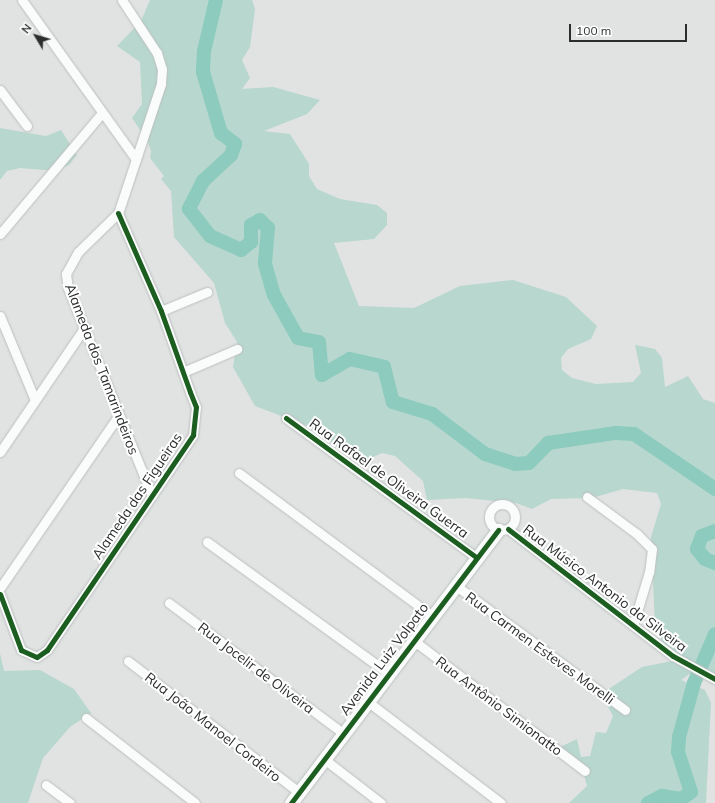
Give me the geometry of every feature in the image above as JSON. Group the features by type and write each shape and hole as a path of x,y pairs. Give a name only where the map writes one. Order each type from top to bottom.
{"street":[{"path":"22,0 136,159"},
{"path":"118,213 161,84 162,69 157,53 122,0"},
{"path":"0,90 27,126"},
{"path":"1,231 102,113"},
{"name":"Alameda das Figueiras","path":"0,594 15,640 28,656 37,657 47,650 193,435 196,423 196,407 161,311 118,213"},
{"name":"Alameda dos Tamarindeiros","path":"118,213 78,252 66,274 68,288 85,327 118,416 152,496"},
{"path":"161,311 207,292"},
{"path":"0,316 35,400"},
{"path":"0,452 85,327"},
{"path":"183,372 237,350"},
{"path":"0,588 118,416"},
{"name":"Rua Rafael de Oliveira Guerra","path":"286,418 476,558"},
{"path":"239,473 432,616"},
{"path":"587,497 637,534 652,549 649,572 633,625"},
{"name":"Avenida Luiz Volpato","path":"291,803 455,585 476,558 503,529"},
{"name":"Rua Músico Antonio da Silveira","path":"503,529 688,666 715,679"},
{"path":"207,542 388,673"},
{"name":"Rua Carmen Esteves Morelli","path":"455,585 625,710"},
{"name":"Rua Jocelir de Oliveira","path":"169,603 343,733"},
{"name":"Rua Antônio Simionatto","path":"413,640 585,771"},
{"name":"Rua João Manoel Cordeiro","path":"128,661 299,792"},
{"path":"367,701 501,803"},
{"path":"86,718 195,803"},
{"path":"324,759 381,803"},
{"path":"46,785 70,803"}],"green space":[{"path":"150,0 252,0 255,9 250,47 242,60 250,78 242,89 273,87 320,100 307,114 264,131 290,134 309,164 309,176 317,189 340,199 377,205 387,213 387,225 374,239 334,243 359,306 414,308 460,286 513,280 566,297 597,326 591,339 568,349 561,358 562,370 572,378 596,384 633,382 641,373 635,345 655,349 662,358 665,387 688,376 703,399 715,403 715,677 698,668 681,680 705,690 711,703 706,803 569,803 587,786 583,771 554,750 577,739 581,757 590,756 596,732 606,733 613,716 601,694 642,667 672,661 655,626 651,537 661,504 657,493 623,489 592,498 551,499 532,509 516,503 466,498 427,500 423,481 395,456 382,453 369,459 348,456 313,428 255,406 233,367 237,342 225,323 214,283 174,237 171,191 161,179 164,176 150,158 151,151 147,140 132,118 142,104 140,62 117,46 141,21"},
{"path":"0,128 46,136 61,130 77,155 69,165 56,171 20,168 7,171 0,180"},
{"path":"0,653 4,671 40,670 74,689 91,713 70,727 43,758 28,803 0,803"}],"waterway":[{"path":"216,0 204,51 203,72 221,133 235,144 231,155 203,181 189,209 210,236 241,250 251,242 251,225 260,220 268,228 265,264 274,295 298,338 319,342 322,375 350,359 384,367 393,402 432,414 485,454 515,464 529,463 548,443 616,433 634,434 715,489"},
{"path":"715,531 702,536 697,549 705,559 715,563"},
{"path":"648,803 662,796 681,799 691,792 678,752 679,737 694,683 715,634"}],"cycle path":[{"path":"0,594 21,650 37,657 47,650 193,435 196,407 161,311 118,213"},
{"path":"286,418 476,557"},
{"path":"508,529 673,656 715,679"},
{"path":"291,803 498,530"}]}
